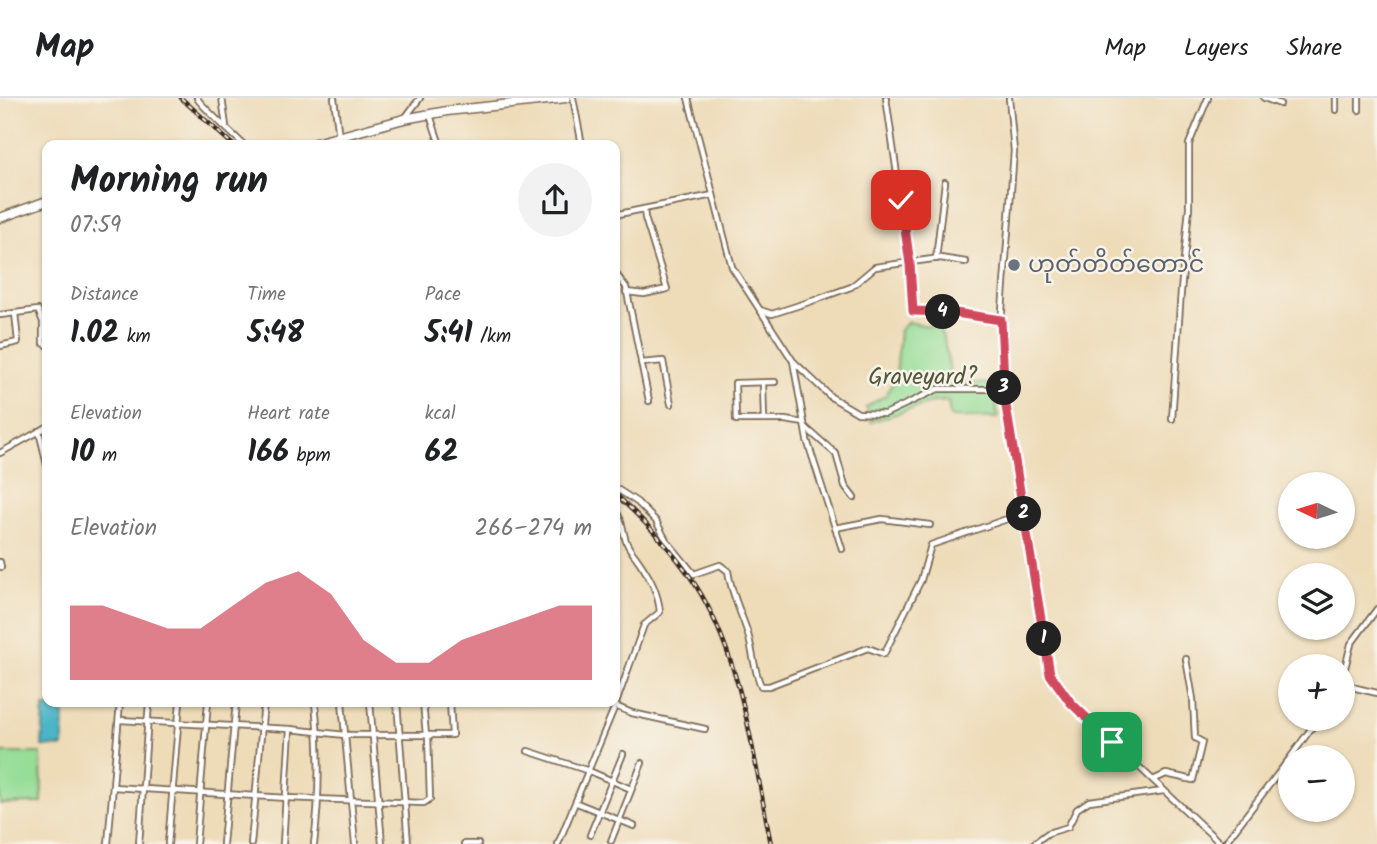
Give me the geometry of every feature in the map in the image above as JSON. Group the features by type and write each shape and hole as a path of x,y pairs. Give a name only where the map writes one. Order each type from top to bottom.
{"highway":[{"path":"345,140 404,119 429,114 566,98"},
{"path":"0,218 42,203"}],"street":[{"path":"197,98 200,104 239,140"},
{"path":"222,98 226,127"},
{"path":"334,98 339,140"},
{"path":"404,119 420,98"},
{"path":"573,98 581,140"},
{"path":"688,98 732,267 793,361 831,397 858,413 885,415 938,389 1004,389"},
{"path":"886,98 910,264 913,311 949,312 1001,320"},
{"path":"1009,98 1014,151 1001,320 1004,389 1050,674 1071,703 1223,844 1278,773"},
{"path":"1172,419 1189,208 1189,144 1208,98"},
{"path":"1264,98 1280,104"},
{"path":"1336,98 1336,110"},
{"path":"1359,98 1359,110"},
{"path":"429,114 438,140"},
{"path":"936,259 945,182"},
{"path":"620,214 713,195"},
{"path":"626,292 644,293 667,289 644,209"},
{"path":"759,310 772,314 851,287 875,267 936,259 966,262"},
{"path":"620,278 626,292 649,401"},
{"path":"0,315 38,310 42,317"},
{"path":"0,346 18,342 16,313"},
{"path":"641,363 663,361 671,404"},
{"path":"793,361 804,425 842,549"},
{"path":"775,382 735,383 736,420 785,420 804,425 836,454 845,486 854,498"},
{"path":"763,383 764,420"},
{"path":"0,453 42,430"},
{"path":"39,431 42,444"},
{"path":"620,491 637,502 656,521 666,540 694,574 720,565 729,571 731,592 747,632 761,686 769,686 868,648 884,654 921,580 931,545 1007,519 1023,509"},
{"path":"835,528 882,519 930,525"},
{"path":"620,522 626,543 649,576 659,597 660,612 644,625 620,692"},
{"path":"1377,609 1351,644 1342,680 1356,688 1377,693"},
{"path":"1153,780 1166,774 1193,780 1202,742 1195,738 1193,699 1186,659"},
{"path":"108,844 120,707"},
{"path":"139,844 148,707"},
{"path":"168,844 180,707"},
{"path":"196,844 208,707"},
{"path":"223,844 236,707"},
{"path":"251,844 263,707"},
{"path":"314,844 319,800 315,707"},
{"path":"342,707 355,844"},
{"path":"370,707 382,844"},
{"path":"397,707 408,844"},
{"path":"113,787 287,799 424,803 430,799 424,707"},
{"path":"119,720 290,729 345,735 452,735 450,707"},
{"path":"558,844 615,707"},
{"path":"617,707 632,713 705,729"},
{"path":"283,844 290,729"},
{"path":"528,751 589,771 631,789"},
{"path":"590,835 623,754"},
{"path":"611,841 642,762"},
{"path":"1033,844 1048,833 1068,827 1077,809 1089,802 1165,791"},
{"path":"577,803 634,826"},
{"path":"464,844 478,844"}],"green space":[{"name":"Graveyard?","path":"908,322 939,328 952,382 993,384 998,418 950,417 948,401 933,402 871,422 866,407 886,395 896,376 900,330"},
{"path":"0,753 41,753 42,803 0,804"}],"water":[{"path":"44,707 64,708 63,747 42,746"}],"railway":[{"path":"181,98 227,140"},
{"path":"620,499 673,553 701,594 716,623 728,653 746,716 771,844"}],"place":[{"name":"ဟုတ်တိတ်တောင်","path":"1014,265"}],"route":[{"path":"901,200 913,311 949,312 1001,320 1005,400 1050,674 1071,703 1112,742"}]}
